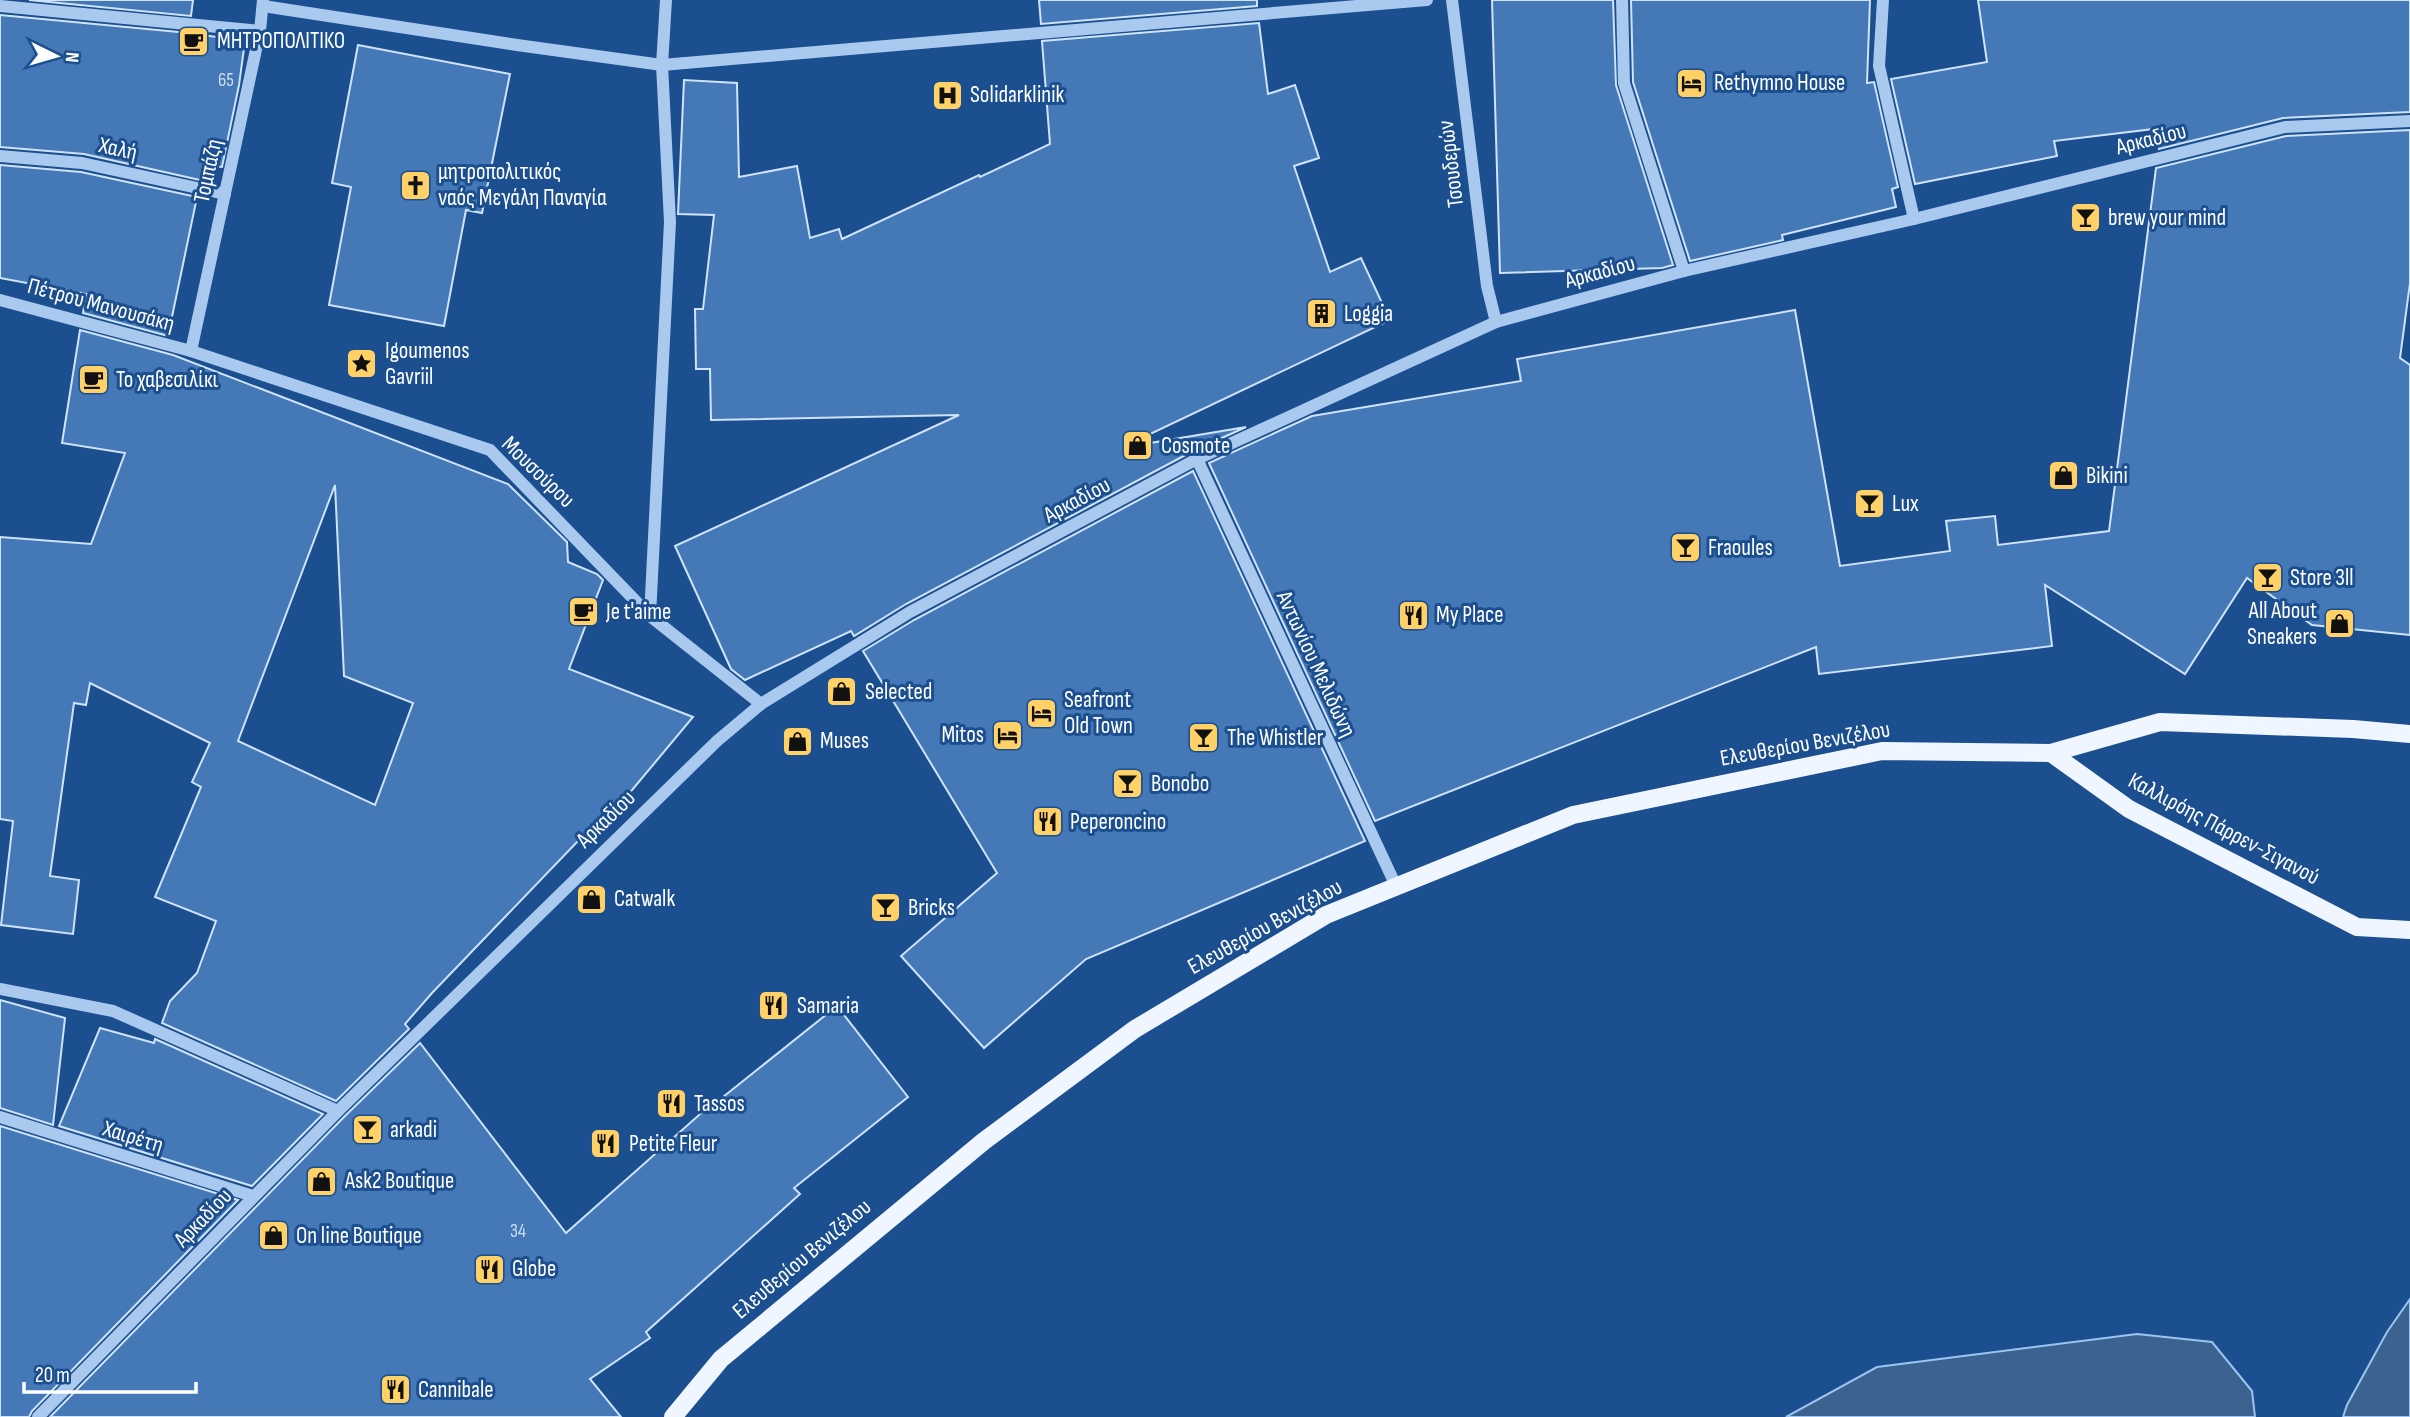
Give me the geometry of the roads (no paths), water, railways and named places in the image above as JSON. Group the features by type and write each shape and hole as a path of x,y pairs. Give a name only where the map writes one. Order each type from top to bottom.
{"main road":[{"path":"2051,753 2160,722 2353,729 2410,734"},
{"name":"Ελευθερίου Βενιζέλου","path":"673,1417 720,1359 984,1141 1135,1029 1326,915 1573,815 1882,751 2051,753"},
{"name":"Καλλιρόης Πάρρεν-Σιγανού","path":"2051,753 2129,810 2357,927 2410,930"}],"street":[{"path":"650,616 670,222 662,65 666,0"},
{"path":"263,3 517,45 662,65 1427,0"},
{"name":"Τσουδερών","path":"1452,0 1487,286 1496,322"},
{"path":"1622,0 1625,83 1684,271"},
{"path":"1883,0 1879,66 1914,219"},
{"name":"Τομπάζη","path":"191,351 260,31 263,3"},
{"path":"0,6 260,31"},
{"name":"Αρκαδίου","path":"38,1417 338,1111 717,741 761,704 910,612 1197,459 1496,322 1684,271 1914,219 2285,127 2410,121"},
{"name":"Χαλή","path":"0,156 82,163 225,194"},
{"name":"Πέτρου Μανουσάκη","path":"0,300 191,351"},
{"name":"Μουσούρου","path":"191,351 490,450 650,616 761,704"},
{"name":"Αντωνίου Μελιδώνη","path":"1197,459 1396,886"},
{"path":"0,989 113,1011 338,1111"},
{"name":"Χαιρέτη","path":"0,1117 253,1196"}],"water":[{"path":"2410,1299 2410,1417 2343,1417 2387,1332"},
{"path":"2137,1334 2212,1342 2252,1391 2255,1417 1786,1417 1877,1367"}],"place":[{"name":"ΜΗΤΡΟΠΟΛΙΤΙΚΟ","path":"194,41"},
{"name":"Rethymno House","path":"1691,83"},
{"name":"Solidarklinik","path":"947,95"},
{"name":"μητροπολιτικός ναός Μεγάλη Παναγία","path":"415,185"},
{"name":"brew your mind","path":"2085,218"},
{"name":"Loggia","path":"1321,314"},
{"name":"Igoumenos Gavriil","path":"362,364"},
{"name":"Το χαβεσιλίκι","path":"93,380"},
{"name":"Cosmote","path":"1138,446"},
{"name":"Bikini","path":"2063,476"},
{"name":"Lux","path":"1869,504"},
{"name":"Fraoules","path":"1685,548"},
{"name":"Store 3ll","path":"2267,578"},
{"name":"Je t'aime","path":"583,612"},
{"name":"My Place","path":"1413,615"},
{"name":"All About Sneakers","path":"2340,624"},
{"name":"Selected","path":"842,692"},
{"name":"Seafront Old Town","path":"1041,713"},
{"name":"Mitos","path":"1007,735"},
{"name":"The Whistler","path":"1204,738"},
{"name":"Muses","path":"797,741"},
{"name":"Bonobo","path":"1128,784"},
{"name":"Peperoncino","path":"1047,822"},
{"name":"Catwalk","path":"591,899"},
{"name":"Bricks","path":"885,908"},
{"name":"Samaria","path":"774,1006"},
{"name":"Tassos","path":"671,1104"},
{"name":"arkadi","path":"367,1130"},
{"name":"Petite Fleur","path":"606,1144"},
{"name":"Ask2 Boutique","path":"322,1181"},
{"name":"On line Boutique","path":"273,1236"},
{"name":"Globe","path":"489,1269"},
{"name":"Cannibale","path":"395,1390"}]}
